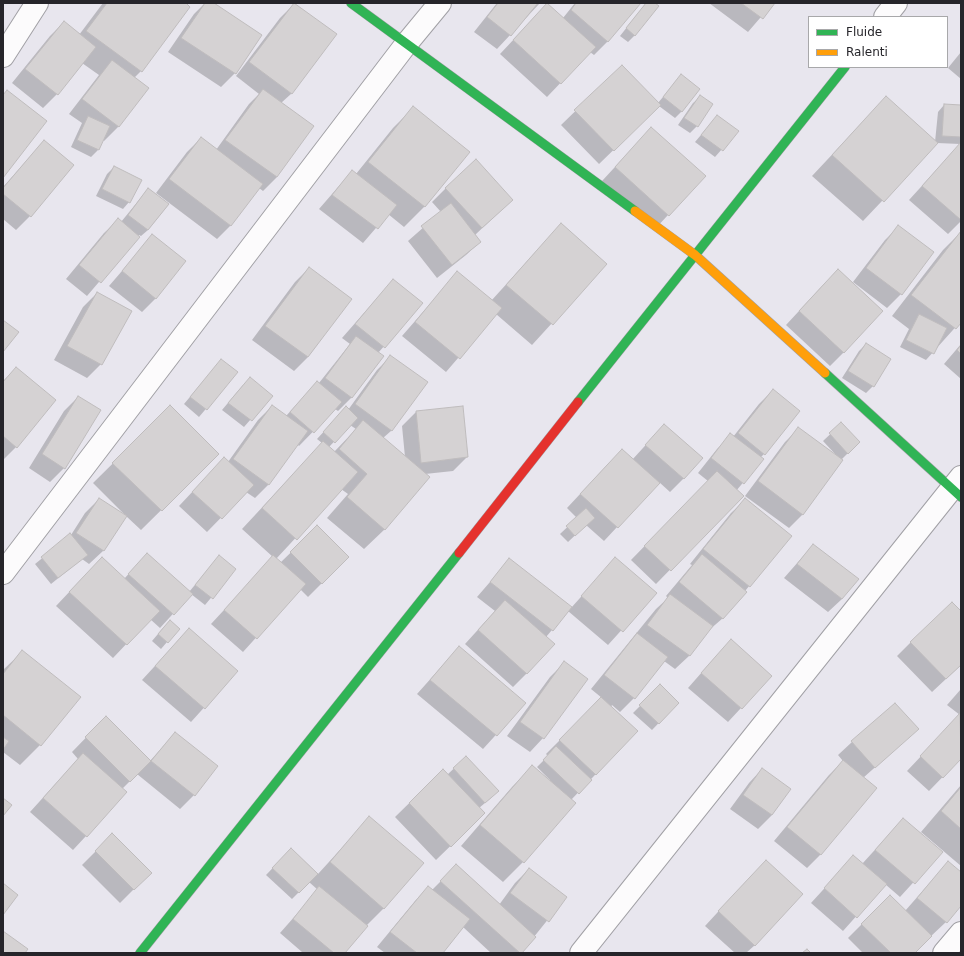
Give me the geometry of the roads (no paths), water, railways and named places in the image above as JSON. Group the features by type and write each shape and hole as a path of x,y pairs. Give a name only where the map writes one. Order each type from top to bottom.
{"street":[{"path":"3,56 37,3"},
{"path":"351,3 695,255 958,488 581,953"},
{"path":"3,573 406,43 440,3"},
{"path":"886,16 896,3"},
{"path":"140,953 844,68"},
{"path":"944,953 961,933"}]}
